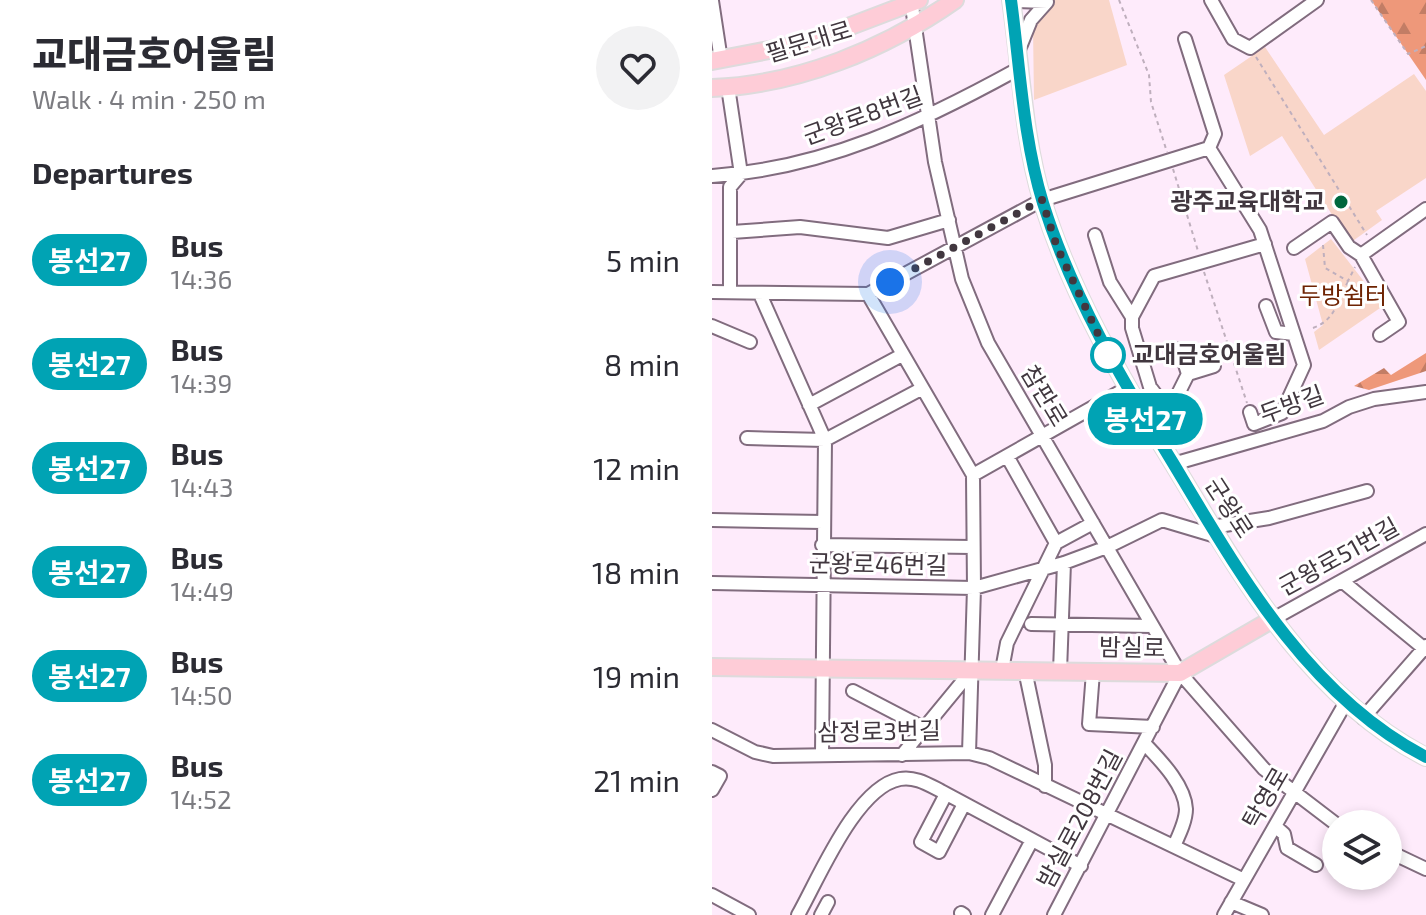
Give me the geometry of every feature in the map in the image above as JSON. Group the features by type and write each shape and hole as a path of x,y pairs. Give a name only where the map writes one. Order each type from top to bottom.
{"main road":[{"name":"필문대로","path":"720,87 795,74 834,62 917,27 955,0"},
{"name":"군왕로","path":"1012,0 1017,62 1042,200 1057,247 1127,388 1215,532 1273,619 1363,718 1426,757"},
{"name":"필문대로","path":"716,60 806,43 914,1"},
{"name":"밤실로","path":"712,667 1180,673 1273,619"}],"street":[{"path":"1012,0 1048,1"},
{"path":"1211,0 1233,39 1250,48 1317,0"},
{"path":"712,1 716,60"},
{"name":"참판로","path":"914,1 928,119 962,279 979,325 1180,673 1196,687 1257,762 1322,814"},
{"path":"1017,62 1031,20 1048,1"},
{"path":"712,292 868,294 1042,200 1209,148 1215,134 1185,39"},
{"name":"군왕로8번길","path":"712,176 741,174 827,155 928,119 1017,62"},
{"path":"720,87 741,174 730,187 730,292"},
{"path":"1209,148 1260,230 1304,365 1284,410 1254,424 1250,412"},
{"path":"1361,255 1426,209"},
{"path":"732,232 800,227 888,238 949,220"},
{"path":"1294,248 1332,222 1349,247 1361,255 1399,322 1380,335"},
{"path":"1095,235 1110,282 1132,317"},
{"path":"1176,431 1169,412 1150,387 1132,328 1132,317 1154,276 1265,244"},
{"path":"760,294 825,440 822,754"},
{"path":"868,294 973,475 974,588 969,753"},
{"path":"1266,306 1276,332 1294,334"},
{"path":"712,326 750,342"},
{"path":"1169,412 1188,374 1180,349"},
{"path":"809,405 902,355"},
{"path":"1188,374 1214,366"},
{"path":"973,475 1127,388"},
{"path":"747,438 825,440 921,389"},
{"name":"두방길","path":"1173,464 1310,425 1374,399 1426,392"},
{"path":"1007,456 1056,543"},
{"path":"1215,532 1367,491"},
{"path":"712,520 823,522"},
{"name":"군왕로46번길","path":"712,583 974,588 1064,563 1107,547 1162,520 1215,532"},
{"path":"1002,670 1007,643 1056,543 1093,523"},
{"name":"군왕로51번길","path":"1273,619 1426,534"},
{"path":"822,545 972,547"},
{"path":"1060,671 1064,563"},
{"path":"1342,581 1425,648 1363,718"},
{"path":"1031,624 1152,626"},
{"path":"902,755 972,670"},
{"path":"1025,670 1045,786"},
{"name":"밤실로208번길","path":"1093,672 1089,724 1153,727"},
{"name":"밤실로208번길","path":"1054,915 1180,673"},
{"path":"853,691 924,728"},
{"name":"탁영로","path":"1224,915 1346,702"},
{"name":"삼정로3번길","path":"712,730 761,754 969,753 989,758 1244,880"},
{"name":"밤실로208번길","path":"1145,744 1164,764 1179,789 1186,809 1174,846"},
{"path":"712,772 720,776 712,790"},
{"path":"798,915 861,804 890,782 901,779 920,781 1081,866"},
{"path":"946,794 921,842 939,852 964,804"},
{"path":"1275,826 1284,834 1287,848 1316,865"},
{"path":"992,915 1032,840"},
{"path":"1402,858 1426,869"},
{"path":"712,895 749,915"},
{"path":"821,915 828,902"},
{"path":"1231,902 1262,915"}],"path":[{"path":"1119,0 1149,75 1151,102 1250,412"},
{"path":"1371,0 1408,54 1426,46"},
{"path":"1250,48 1367,235"},
{"path":"1323,245 1325,268 1348,281"},
{"path":"1313,328 1326,323 1335,312 1361,255"}],"green space":[{"path":"1054,0 1109,0 1127,65 1034,100 1033,28"},
{"path":"1371,0 1426,0 1426,80"},
{"path":"1265,47 1324,135 1414,74 1426,91 1426,178 1376,211 1382,220 1350,243 1282,136 1250,156 1224,75"},
{"name":"두방쉼터","path":"1331,239 1383,306 1319,350 1314,332 1323,325 1305,259"},
{"path":"1426,353 1426,371 1369,390 1354,386 1384,368 1391,375"}],"bus line":[{"name":"봉선27","path":"1011,0 1018,69 1042,200 1057,247 1108,355 1200,509 1273,619 1320,676 1363,718 1426,757"}],"place":[{"name":"광주교육대학교","path":"1341,202"},
{"name":"교대금호어울림","path":"1108,355"}],"route":[{"path":"890,282 1042,200 1057,247 1108,355"}]}
